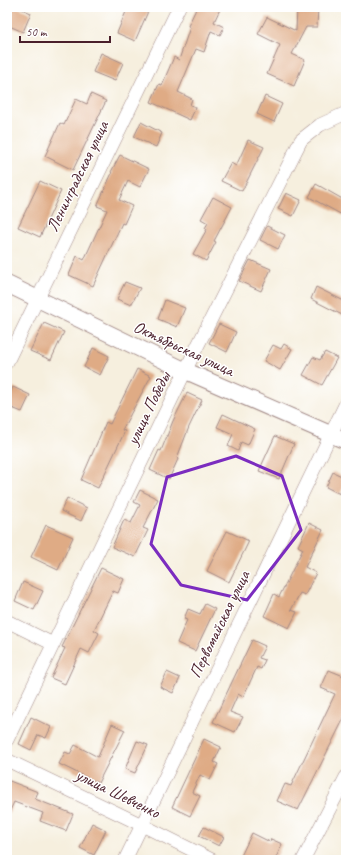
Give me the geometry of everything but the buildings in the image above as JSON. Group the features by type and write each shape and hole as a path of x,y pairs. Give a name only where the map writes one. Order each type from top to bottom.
{"main road":[{"name":"Октябрьская улица","path":"7,284 186,371 346,441"}],"street":[{"name":"Ленинградская улица","path":"7,362 179,7"},
{"name":"улица Победы","path":"7,740 186,371 301,140 320,125 346,113"},
{"name":"Первомайская улица","path":"125,860 346,403"},
{"path":"7,621 53,644"},
{"name":"улица Шевченко","path":"7,760 212,860"},
{"path":"303,860 346,777"}],"highlighted area":[{"path":"236,456 282,476 301,530 247,600 181,585 151,544 167,477"}]}
